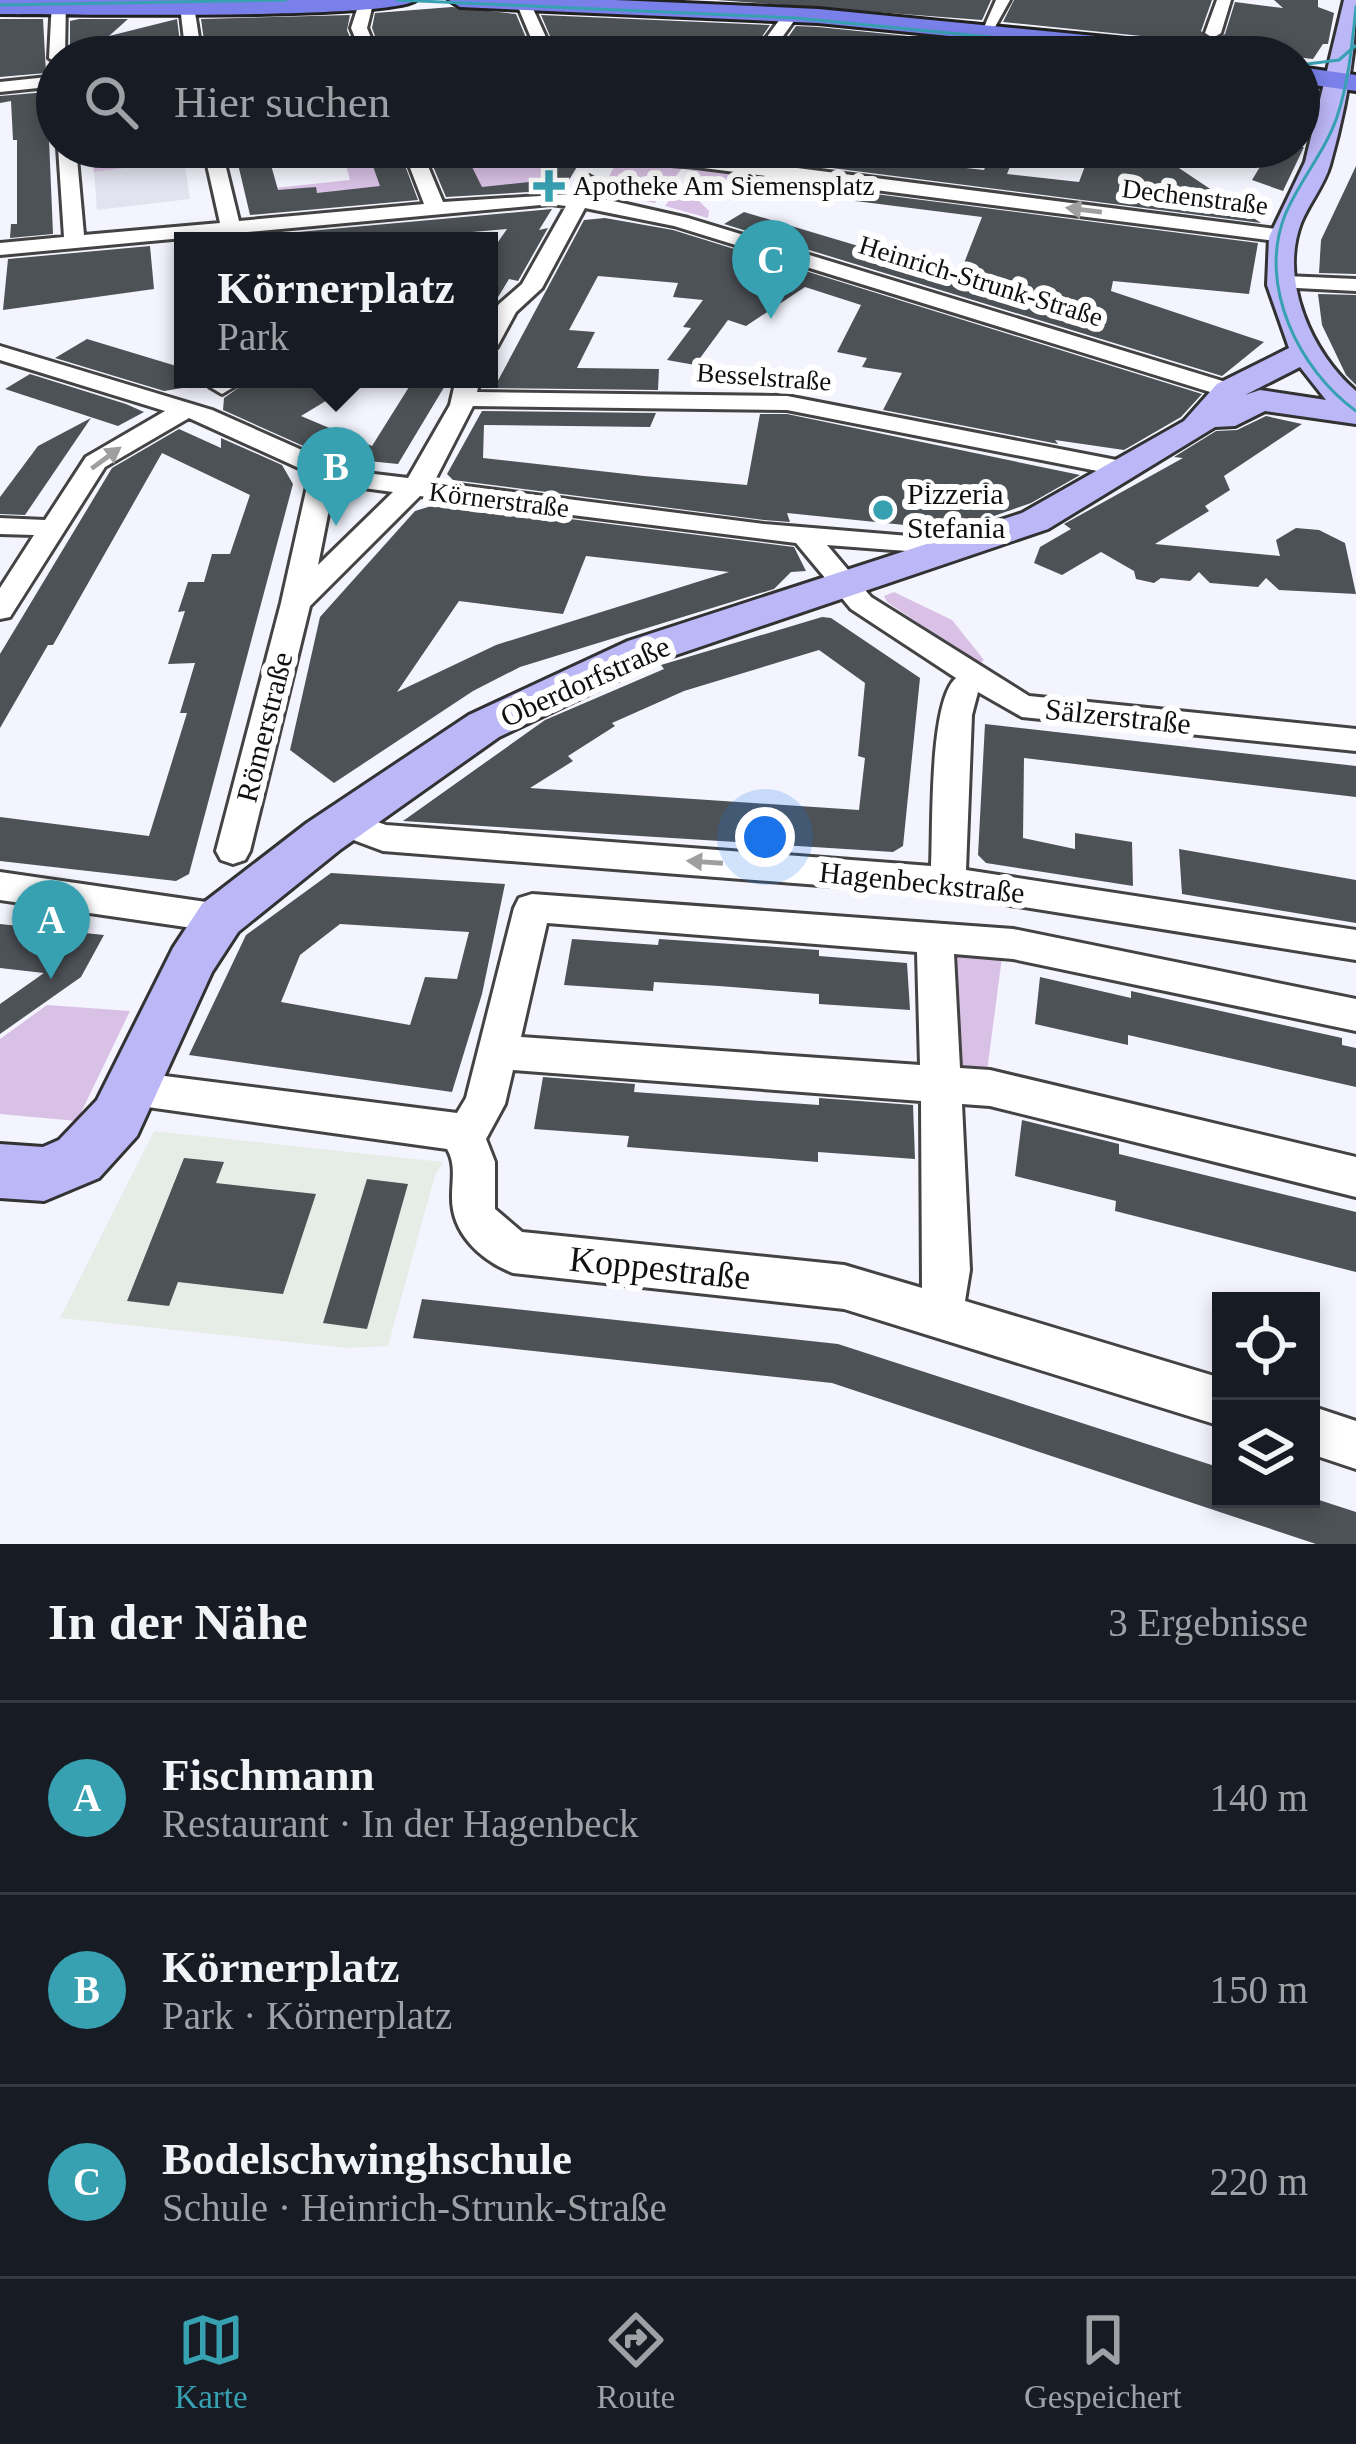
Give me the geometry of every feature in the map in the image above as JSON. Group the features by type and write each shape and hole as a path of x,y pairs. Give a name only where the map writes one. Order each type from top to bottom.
{"main road":[{"path":"0,2 187,6 405,0"},
{"path":"460,0 755,6 791,14 1030,36"}],"street":[{"path":"986,31 1003,0"},
{"path":"1213,33 1224,0"},
{"path":"1320,157 1347,75 1345,22 1354,0"},
{"path":"362,36 359,28 366,2"},
{"path":"523,2 538,36"},
{"path":"57,36 58,3"},
{"path":"187,6 189,36"},
{"path":"775,36 791,14"},
{"path":"0,87 36,83"},
{"path":"1320,162 1353,134"},
{"path":"69,168 74,241"},
{"path":"214,168 216,183 246,232"},
{"path":"419,168 436,209"},
{"path":"498,326 507,309 531,287 580,201 592,168"},
{"name":"Dechenstraße","path":"796,168 1283,236"},
{"path":"1316,168 1283,236 1285,281 1310,360 1356,411"},
{"name":"Heinrich-Strunk-Straße","path":"246,232 551,198 580,201 680,222 1238,398"},
{"name":"Heinrich-Strunk-Straße","path":"0,249 174,236"},
{"path":"1285,281 1356,286"},
{"name":"Körnerstraße","path":"0,353 203,415 343,478 805,536 968,546"},
{"name":"Oberdorfstraße","path":"1,1171 44,1174 62,1170 105,1133 133,1090 191,962 220,918 344,823 484,726 570,682 661,644 1035,521 1198,427 1224,419 1238,398 1310,360"},
{"path":"296,603 414,490 466,389"},
{"name":"Besselstraße","path":"466,389 787,404 1128,469"},
{"path":"1238,398 1291,400 1356,411"},
{"path":"0,610 95,462 182,412"},
{"name":"Römerstraße","path":"233,851 296,603 324,470"},
{"path":"0,526 52,528"},
{"path":"805,536 843,587"},
{"name":"Sälzerstraße","path":"843,587 1022,706 1356,740"},
{"path":"948,881 956,715 962,688 978,680"},
{"name":"Hagenbeckstraße","path":"344,823 383,838 948,881 1356,945"},
{"path":"0,886 220,918"},
{"path":"133,1090 442,1128 464,1138 482,1112 532,908 1013,944 1356,1015"},
{"path":"935,938 948,1270 940,1315"},
{"path":"498,1052 990,1088 1356,1178"},
{"name":"Koppestraße","path":"464,1138 477,1166 475,1219 513,1252 844,1287 1215,1400"},
{"path":"1320,1433 1356,1444"}],"shaded area":[{"path":"185,168 190,199 97,210 94,172"},
{"path":"347,168 374,168 381,188 333,191 318,201 315,187 277,195 275,188 350,180"},
{"path":"471,168 547,168 538,182 480,188"},
{"path":"613,168 682,168 655,203 601,192"},
{"path":"693,168 785,181 702,183 693,195 709,211 708,218 665,206"},
{"path":"894,592 952,620 984,660 979,664 887,602 884,596"},
{"path":"947,953 1002,957 986,1079 961,1071 951,1061"},
{"path":"47,1005 130,1011 77,1121 0,1114 0,1039"},
{"path":"154,1131 443,1162 435,1175 388,1346 348,1348 60,1318"}],"building":[{"path":"717,0 991,0 982,20"},
{"path":"1014,0 1212,0 1201,31 1206,36 1141,36 1003,22"},
{"path":"1274,0 1318,0 1318,7 1334,13 1328,44 1320,48 1320,36 1222,36 1235,2 1283,8"},
{"path":"452,7 516,14 525,36 375,36 375,13"},
{"path":"350,15 349,36 203,36 201,19"},
{"path":"541,15 770,25 762,36 550,36"},
{"path":"0,19 43,19 44,36 36,36 36,74 0,77"},
{"path":"128,19 109,36 70,36 70,21"},
{"path":"177,19 179,36 109,36"},
{"path":"796,26 908,36 789,36"},
{"path":"36,93 36,168 50,168 53,234 10,238 11,224 17,224 17,140 13,140 11,101 0,103 0,96"},
{"path":"1356,166 1356,274 1319,273 1321,240"},
{"path":"239,168 272,168 278,190 316,187 317,193 380,186 374,168 406,168 418,200 250,215"},
{"path":"434,168 472,168 482,187 539,181 547,168 576,168 563,190 446,197"},
{"path":"832,168 1009,168 1007,174 1079,182 1084,168 1179,168 1261,223"},
{"path":"1259,168 1294,168 1283,191 1252,180"},
{"path":"805,185 1258,243 1249,294 1113,281 1111,291 1264,342 1222,376 724,224 744,212 959,276 982,217 800,194"},
{"path":"552,209 539,230 548,228 518,281 509,279 498,297 498,242 507,229 298,232"},
{"path":"605,218 673,230 1202,394 1181,417 1124,450 1055,440 1058,444 883,410 902,373 862,367 867,358 837,352 861,305 805,287 746,326 728,320 695,365 667,360 691,328 683,327 703,300 673,297 678,283 598,276 569,330 595,332 577,368 659,369 658,390 494,388 584,220"},
{"path":"150,246 154,289 3,310 8,259"},
{"path":"1318,294 1356,295 1356,385 1346,375 1322,325"},
{"path":"87,339 174,365 174,388 182,388 164,391 55,358"},
{"path":"30,374 144,412 118,426 5,389"},
{"path":"238,388 347,388 301,416 372,446 408,388 444,388 398,464 328,457 223,410 224,398"},
{"path":"482,411 656,413 650,427 484,425 483,458 644,476 747,485 760,414 787,414 1080,475 1031,503 954,530 787,513 790,522 764,520 453,480 447,474"},
{"path":"1266,416 1302,424 1224,476 1230,490 1205,506 1209,511 1155,544 1280,556 1276,540 1296,528 1319,530 1345,543 1356,594 1279,590 1266,578 1258,587 1210,583 1199,572 1190,581 1161,578 1154,583 1136,579 1134,571 1101,552 1062,575 1034,563 1040,547 1071,529 1064,524 1183,458 1174,457 1216,431 1237,430"},
{"path":"91,418 25,515 0,514 0,497 38,446"},
{"path":"179,429 221,448 221,438 282,465 293,484 189,874 176,881 0,861 0,817 149,836 187,713 180,713 195,663 168,664 185,611 178,612 188,582 204,582 212,554 230,554 250,495 162,453 0,728 0,654 112,468"},
{"path":"441,503 794,547 806,571 791,572 774,589 520,667 473,691 334,783 290,750 320,617 415,511","holes":["586,556 729,572 496,645 397,692 459,601 563,614"]},
{"path":"822,617 831,618 920,678 903,846 893,852 403,821 545,720 664,669 661,665","holes":["819,650 865,683 859,810 530,788 573,761 568,756 615,726 612,723 684,691"]},
{"path":"985,724 1356,766 1356,797 1024,758 1023,838 1075,849 1075,833 1132,842 1133,886 986,863 978,855"},
{"path":"1179,849 1356,880 1356,923 1182,894"},
{"path":"331,873 505,884 482,994 452,1092 189,1055 246,935","holes":["340,924 469,932 457,979 425,977 410,1025 281,1002 300,955"]},
{"path":"0,924 104,935 81,977 0,1034 0,1004 44,973 0,968"},
{"path":"572,939 658,945 659,939 819,950 819,956 907,963 910,1010 819,1004 819,994 719,986 654,982 653,991 564,985"},
{"path":"1040,977 1131,998 1131,991 1342,1038 1342,1045 1356,1048 1356,1087 1128,1035 1128,1045 1035,1024"},
{"path":"543,1077 635,1084 634,1092 819,1105 819,1098 913,1105 915,1159 818,1152 818,1162 627,1147 629,1136 534,1129"},
{"path":"1022,1120 1119,1144 1119,1154 1356,1212 1356,1272 1115,1211 1116,1201 1015,1176"},
{"path":"184,1158 224,1162 216,1183 316,1194 283,1294 178,1282 169,1306 127,1301"},
{"path":"367,1179 408,1184 367,1329 323,1323"},
{"path":"422,1299 838,1344 1212,1465 1212,1508 1320,1508 1320,1500 1356,1512 1356,1544 1316,1544 832,1383 413,1338"}],"tram line":[{"path":"0,5 286,0"},
{"path":"397,0 796,18 979,36"},
{"path":"1350,50 1356,7"},
{"path":"1350,50 1355,46"},
{"path":"1320,62 1339,60 1350,50"},
{"path":"1320,152 1337,117 1350,50"},
{"path":"1310,168 1285,215 1278,242 1280,297 1301,349 1335,394 1356,411"}],"place":[{"name":"Apotheke Am Siemensplatz","path":"549,186"},
{"name":"Bodelschwinghschule","path":"771,319"},
{"name":"Pizzeria Stefania","path":"883,510"},
{"name":"Körnerplatz","path":"336,526"},
{"name":"Fischmann","path":"51,979"}]}
